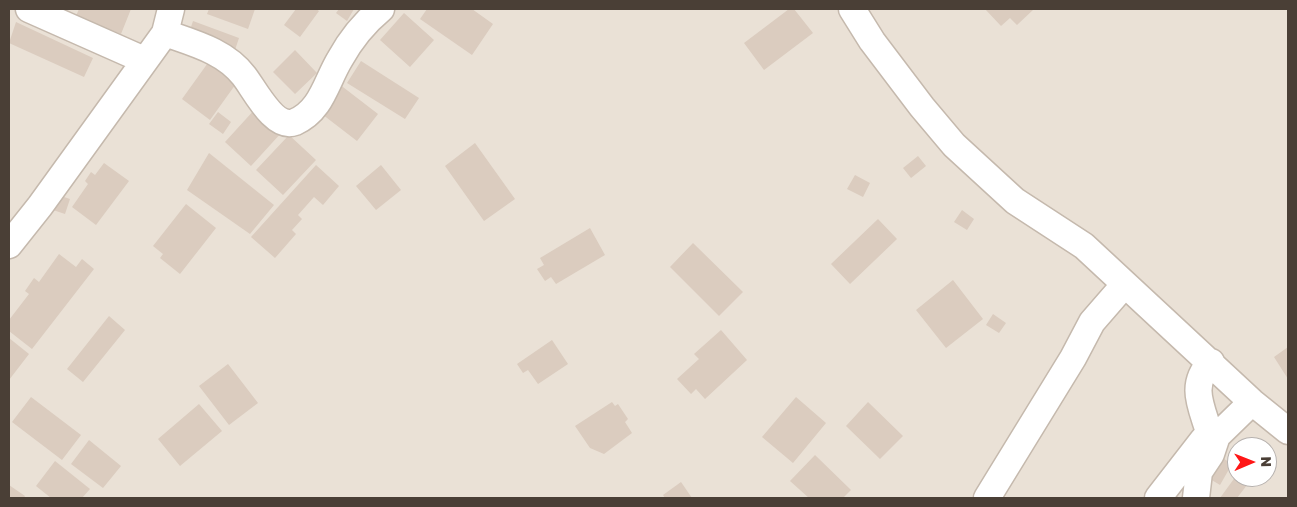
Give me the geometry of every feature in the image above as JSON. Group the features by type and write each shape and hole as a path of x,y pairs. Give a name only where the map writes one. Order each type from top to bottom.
{"street":[{"path":"30,9 144,60"},
{"path":"9,245 40,206 144,60 168,21 233,64 274,116 283,123 291,123 306,117 316,108 339,60 363,24 381,9"},
{"path":"852,9 872,41 922,107 954,145 1015,201 1084,246 1252,402 1288,431"},
{"path":"987,498 1074,358 1092,322 1125,284"},
{"path":"1196,498 1199,472 1211,454 1213,434 1198,385 1202,371 1211,362"},
{"path":"1158,498 1213,434 1252,402"}],"shaded area":[{"path":"9,9 1288,9 1288,498 9,498"}],"building":[{"path":"79,9 131,9 121,34 76,16"},
{"path":"209,9 255,9 248,29 207,14"},
{"path":"296,9 316,9 319,11 300,37 284,25"},
{"path":"339,9 354,9 347,21 336,13"},
{"path":"427,9 472,9 493,24 472,55 420,19"},
{"path":"789,9 794,9 813,33 764,70 744,43"},
{"path":"985,9 1034,9 1017,25 1010,18 1001,26"},
{"path":"404,13 434,40 410,67 380,40"},
{"path":"193,21 239,38 234,53 188,36"},
{"path":"16,22 93,58 84,77 9,43"},
{"path":"295,50 317,73 295,94 273,72"},
{"path":"210,60 238,81 210,120 182,99"},
{"path":"361,61 419,98 405,119 347,83"},
{"path":"339,84 378,114 357,141 318,111"},
{"path":"256,108 282,132 251,166 225,142"},
{"path":"218,112 231,122 223,134 209,124"},
{"path":"289,135 316,160 283,195 256,170"},
{"path":"475,143 515,199 484,221 445,166"},
{"path":"209,153 274,205 250,234 187,190"},
{"path":"918,156 926,166 911,178 903,168"},
{"path":"104,163 129,181 96,225 72,207 88,184 85,181 91,172 95,175"},
{"path":"316,165 339,186 323,205 314,197 298,215 302,219 292,230 296,234 275,258 251,237"},
{"path":"381,165 401,190 376,210 356,186"},
{"path":"855,175 870,183 863,197 847,189"},
{"path":"58,195 70,199 65,214 53,210"},
{"path":"186,204 216,228 180,274 160,258 163,254 153,246"},
{"path":"962,210 974,219 967,230 954,222"},
{"path":"878,219 897,239 850,284 831,264"},
{"path":"590,228 605,255 556,284 551,277 545,281 537,269 544,265 540,258"},
{"path":"693,243 743,292 719,316 670,267"},
{"path":"59,254 76,267 82,259 94,269 32,349 9,331 9,320 29,294 25,291 34,278 39,282"},
{"path":"953,280 983,319 946,348 916,310"},
{"path":"993,314 1006,323 999,333 986,325"},
{"path":"109,316 125,330 83,382 67,369"},
{"path":"721,330 747,360 705,399 696,389 691,394 677,379 699,359 694,354"},
{"path":"9,338 29,354 9,380"},
{"path":"552,340 568,364 538,384 528,370 523,373 517,364"},
{"path":"1288,347 1288,379 1274,357"},
{"path":"228,364 258,403 229,425 199,386"},
{"path":"31,397 81,435 62,460 12,422"},
{"path":"796,397 826,423 793,463 762,437"},
{"path":"612,402 615,406 618,404 628,419 625,422 632,433 604,454 590,448 575,426"},
{"path":"868,402 903,436 880,459 846,426"},
{"path":"199,404 222,431 180,466 158,439"},
{"path":"89,440 121,466 103,488 71,464"},
{"path":"815,455 851,490 843,498 809,498 790,481"},
{"path":"1218,455 1227,461 1227,473 1220,485 1205,476"},
{"path":"55,461 90,489 82,498 51,498 36,486"},
{"path":"681,482 692,498 665,498 663,495"},
{"path":"9,485 25,496 24,498 9,498"},
{"path":"1228,487 1245,487 1237,498 1220,498"}]}
